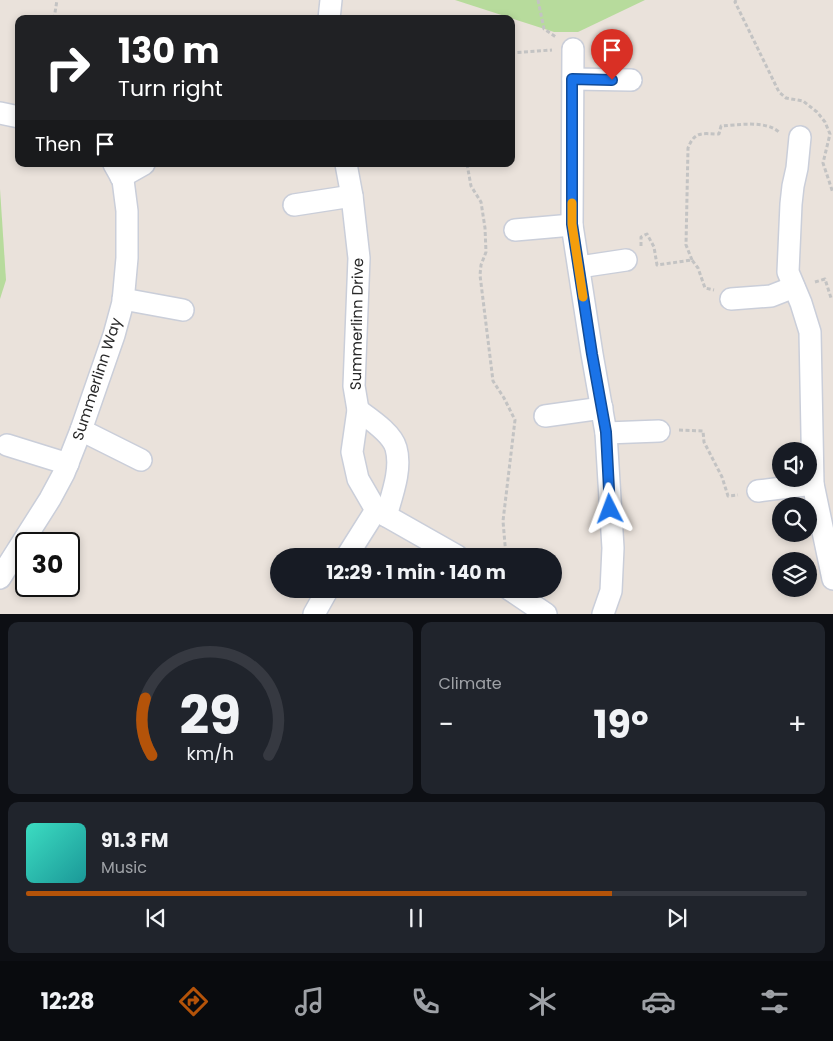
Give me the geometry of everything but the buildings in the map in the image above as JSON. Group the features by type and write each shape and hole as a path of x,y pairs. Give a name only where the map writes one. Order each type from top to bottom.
{"street":[{"path":"329,15 331,0"},
{"path":"573,49 572,224 606,432 613,548 611,591 603,614"},
{"path":"572,79 631,80"},
{"path":"0,113 15,116"},
{"path":"800,137 793,186 788,272 801,303 810,332 812,442"},
{"path":"118,170 131,167"},
{"name":"Summerlinn Drive","path":"347,167 360,258 354,386 358,410 352,452 358,479 381,513"},
{"name":"Summerlinn Way","path":"0,578 50,499 68,464 114,335 123,299 127,258 127,218 123,180 118,170"},
{"path":"294,205 352,196"},
{"path":"515,230 572,224"},
{"path":"578,266 626,260"},
{"path":"731,299 771,296 794,287"},
{"path":"123,299 184,310"},
{"path":"546,416 602,408"},
{"path":"353,548 381,513 394,485 398,464 396,446 386,431 358,410"},
{"path":"81,430 141,460"},
{"path":"606,432 659,431"},
{"path":"8,445 68,464"},
{"path":"758,491 789,487"},
{"path":"814,487 833,579"},
{"path":"381,513 443,548"},
{"path":"314,614 323,598"},
{"path":"522,598 546,614"}],"path":[{"path":"55,15 57,0"},
{"path":"538,0 544,28 573,49"},
{"path":"736,0 735,2 780,92 786,98 803,102 818,112 825,122 830,134 823,163 833,193"},
{"path":"515,53 573,49"},
{"path":"731,299 728,299 728,294 705,288 698,268 692,260 686,245 688,148 691,138 699,134 719,134 721,126 763,124 776,129 782,135 800,137"},
{"path":"468,167 471,186 481,202 485,228 486,252 481,265 480,275 493,381 515,420 503,521 505,548"},
{"path":"626,260 644,256 640,244 641,237 647,234 654,247 657,265 692,260"},
{"path":"659,431 702,431 704,442 722,477 728,496 758,491"}],"green space":[{"path":"455,0 645,0 578,32 554,32 515,19 515,15 501,15"},
{"path":"0,189 6,280 0,299"}],"slow traffic":[{"path":"572,203 572,224 583,297"}],"route":[{"path":"610,509 606,432 572,224 572,79 612,80"}]}
